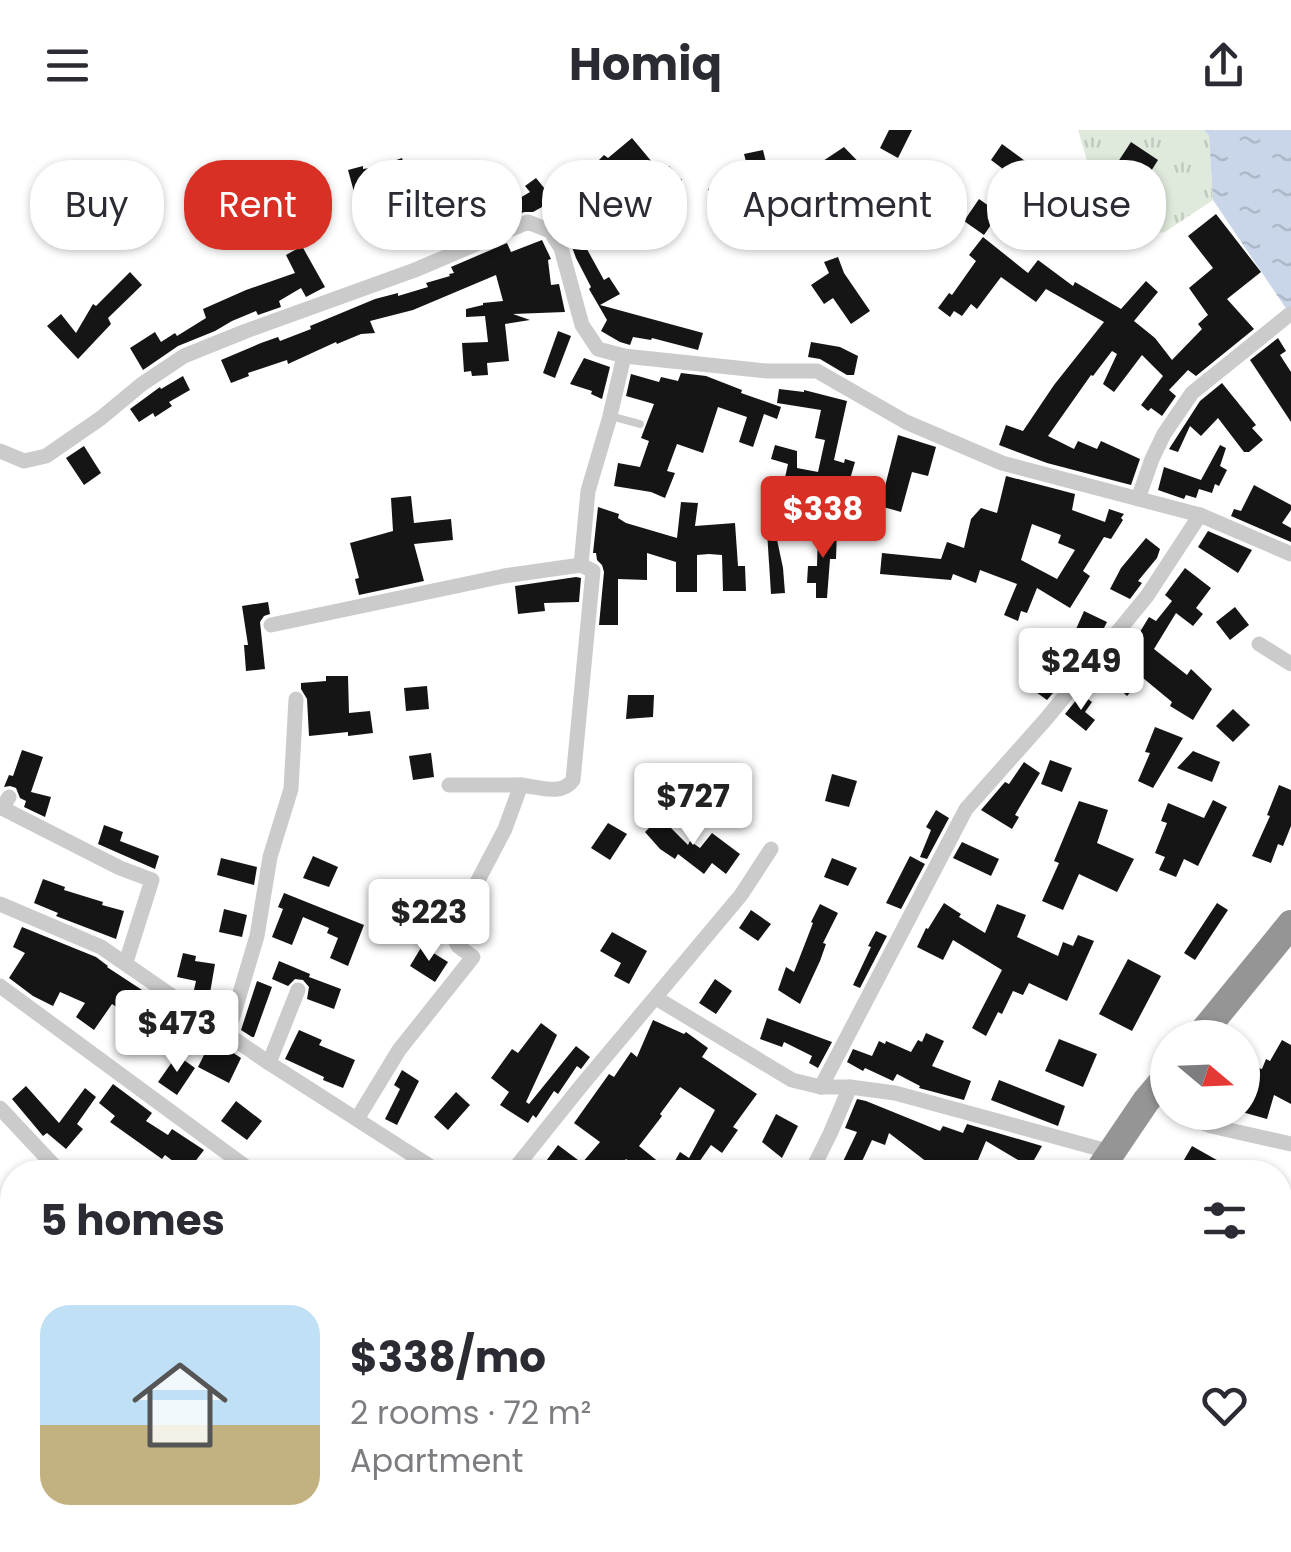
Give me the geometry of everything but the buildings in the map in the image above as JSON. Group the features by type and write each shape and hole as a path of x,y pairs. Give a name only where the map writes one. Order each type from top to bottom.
{"highway":[{"path":"1213,1020 1291,924"},
{"path":"1107,1160 1150,1114"}],"street":[{"path":"0,451 24,461 46,456 184,356 415,270 528,222 550,232 561,248 582,326 598,349 624,356 767,372 818,371 906,422 1002,464 1200,515 1291,554"},
{"path":"1138,499 1164,434 1192,393 1290,314"},
{"path":"581,565 588,490 624,356"},
{"path":"821,1087 966,808 1046,719 1147,596 1200,515"},
{"path":"272,625 504,576 581,565 593,571 573,780 560,790 449,784"},
{"path":"1259,644 1291,664"},
{"path":"228,1033 256,936 270,857 291,790 296,698"},
{"path":"357,1119 399,1050 473,957 458,946 451,932 505,829 521,785"},
{"path":"3,804 120,868 152,880 126,962"},
{"path":"522,1160 742,895 771,850"},
{"path":"0,904 101,947 126,962 269,1063 420,1160"},
{"path":"0,986 237,1160"},
{"path":"269,1063 298,990"},
{"path":"656,998 792,1080 821,1087 895,1093 1099,1160"},
{"path":"817,1160 850,1087"},
{"path":"0,1108 49,1160"},
{"path":"1229,1130 1291,1144"}],"lane":[{"path":"610,416 640,424"}],"green space":[{"path":"1078,130 1204,130 1209,136 1213,200 1166,231 1166,160 1087,160"}],"water":[{"path":"1204,130 1291,130 1291,316 1213,200 1209,136"}]}
